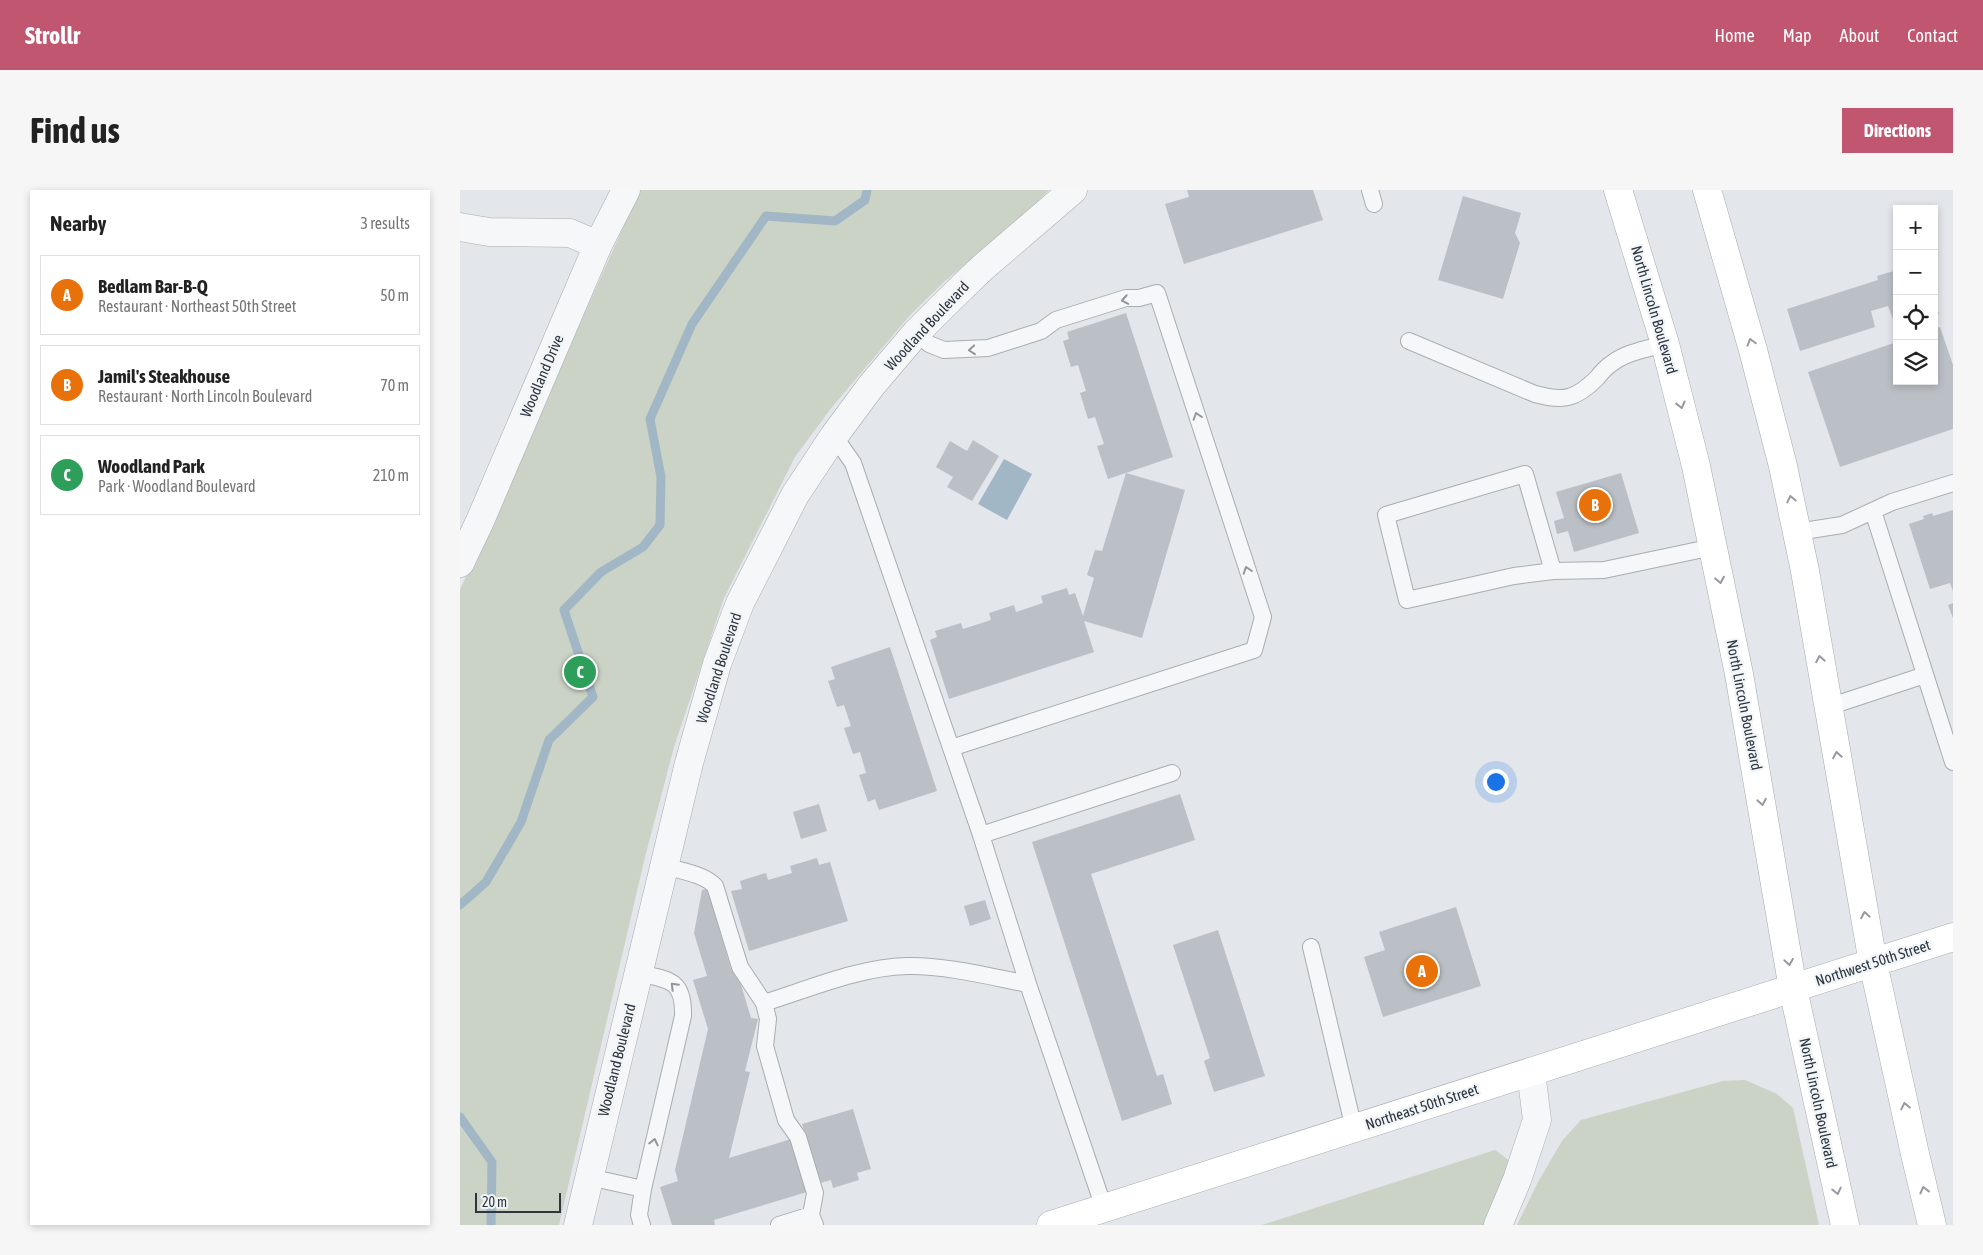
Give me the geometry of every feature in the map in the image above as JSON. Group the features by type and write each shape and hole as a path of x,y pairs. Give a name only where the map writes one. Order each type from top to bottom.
{"main road":[{"name":"North Lincoln Boulevard","path":"1618,190 1665,344 1696,466 1754,754 1793,989 1844,1225"},
{"path":"1707,190 1753,350 1798,532 1873,963 1932,1225"},
{"name":"Northwest 50th Street","path":"1793,989 1953,937"},
{"name":"Northeast 50th Street","path":"1051,1225 1793,989"}],"street":[{"name":"Woodland Drive","path":"460,563 484,512 598,245 626,190"},
{"name":"Woodland Boulevard","path":"578,1225 689,763 714,673 740,603 795,495 834,436 871,386 916,333 981,269 1073,190"},
{"path":"460,226 489,232 570,233 598,245"},
{"path":"1498,1225 1517,1180 1536,1120 1531,1072"}],"lane":[{"path":"916,333 930,344 944,350 988,348 1040,331 1056,320 1126,298 1139,298 1157,293 1262,617 1254,650 951,748"},
{"path":"1409,341 1535,394 1552,399 1564,399 1577,395 1587,388 1611,364 1628,355 1665,344"},
{"path":"834,436 853,463 981,835 1028,984 1104,1208"},
{"path":"1553,571 1525,474 1386,514 1407,600 1514,576 1553,571 1604,570 1713,547"},
{"path":"1798,532 1842,526 1892,502 1953,483"},
{"path":"1873,511 1953,762"},
{"path":"1828,707 1925,674"},
{"path":"981,835 1172,773"},
{"path":"665,866 703,878 715,886 740,967 764,1003 768,1019 765,1046 786,1120 798,1137 815,1194 813,1220 779,1225"},
{"path":"1311,946 1354,1128"},
{"path":"764,1003 865,972 907,966 1028,984"},
{"path":"638,973 669,980 677,986 682,994 683,1001 682,1016 643,1189 639,1215 642,1225"},
{"path":"589,1177 643,1189"}],"green space":[{"path":"640,190 1049,190 943,283 911,314 832,407 795,457 724,598 674,747 645,857 559,1225 460,1225 460,590"},
{"path":"1745,1080 1777,1094 1793,1108 1819,1225 1517,1225 1538,1182 1562,1141 1581,1120 1723,1081"},
{"path":"1495,1150 1514,1164 1487,1225 1262,1225"}],"water":[{"path":"1004,459 1032,474 1007,520 978,504"}],"building":[{"path":"1187,190 1313,190 1323,220 1184,264 1165,204 1189,197"},
{"path":"1463,196 1521,213 1515,233 1520,243 1503,299 1438,280"},
{"path":"1893,271 1893,319 1888,306 1871,311 1875,327 1800,351 1787,309 1878,280 1877,276"},
{"path":"1126,313 1173,457 1108,479 1097,446 1104,444 1095,417 1088,419 1080,393 1086,391 1078,365 1071,367 1063,341 1069,339 1067,332"},
{"path":"1940,327 1953,365 1953,429 1840,467 1808,372 1893,343 1893,385 1938,385 1938,328"},
{"path":"973,440 999,456 972,501 947,487 953,477 936,467 950,441 967,451"},
{"path":"1126,473 1185,490 1142,638 1084,621 1094,652 949,699 930,640 937,637 935,631 961,623 963,629 991,620 989,613 1014,605 1016,612 1043,603 1041,596 1067,588 1069,595 1075,593 1083,616 1094,578 1087,575 1095,550 1102,551"},
{"path":"1621,473 1639,533 1574,552 1568,531 1557,534 1554,521 1564,518 1556,492"},
{"path":"1953,510 1953,591 1950,583 1930,589 1909,524 1924,519 1923,516 1932,513 1933,516"},
{"path":"1953,603 1953,618 1948,605"},
{"path":"890,647 937,791 879,810 875,799 868,802 859,775 866,773 860,752 853,754 844,728 851,726 844,705 837,707 828,681 835,679 831,667"},
{"path":"1180,794 1195,840 1091,874 1157,1076 1163,1074 1172,1104 1122,1121 1032,842"},
{"path":"819,804 827,831 801,839 793,812"},
{"path":"817,858 819,865 830,862 848,921 749,951 731,891 742,889 740,881 766,873 768,880 792,873 790,866"},
{"path":"707,889 731,969 736,968 751,1018 758,1019 745,1071 750,1072 729,1158 791,1139 807,1192 714,1220 715,1225 672,1225 660,1187 678,1181 675,1170 708,1029 693,980 707,976 694,933 702,890"},
{"path":"985,900 991,919 970,926 964,906"},
{"path":"1456,907 1481,986 1383,1017 1364,957 1385,950 1379,932"},
{"path":"1218,930 1265,1076 1214,1092 1204,1061 1210,1058 1173,945"},
{"path":"853,1109 871,1169 857,1173 859,1180 833,1188 831,1180 820,1183 802,1124"}],"waterway":[{"path":"460,905 486,882 521,822 549,740 593,697 564,610 601,572 643,547 660,525 661,477 650,419 692,324 766,216 835,221 865,200 867,190"},
{"path":"460,1117 492,1162 491,1225"}],"place":[{"name":"Jamil's Steakhouse","path":"1595,505"},
{"name":"Woodland Park","path":"580,672"},
{"name":"Bedlam Bar-B-Q","path":"1422,971"}]}
